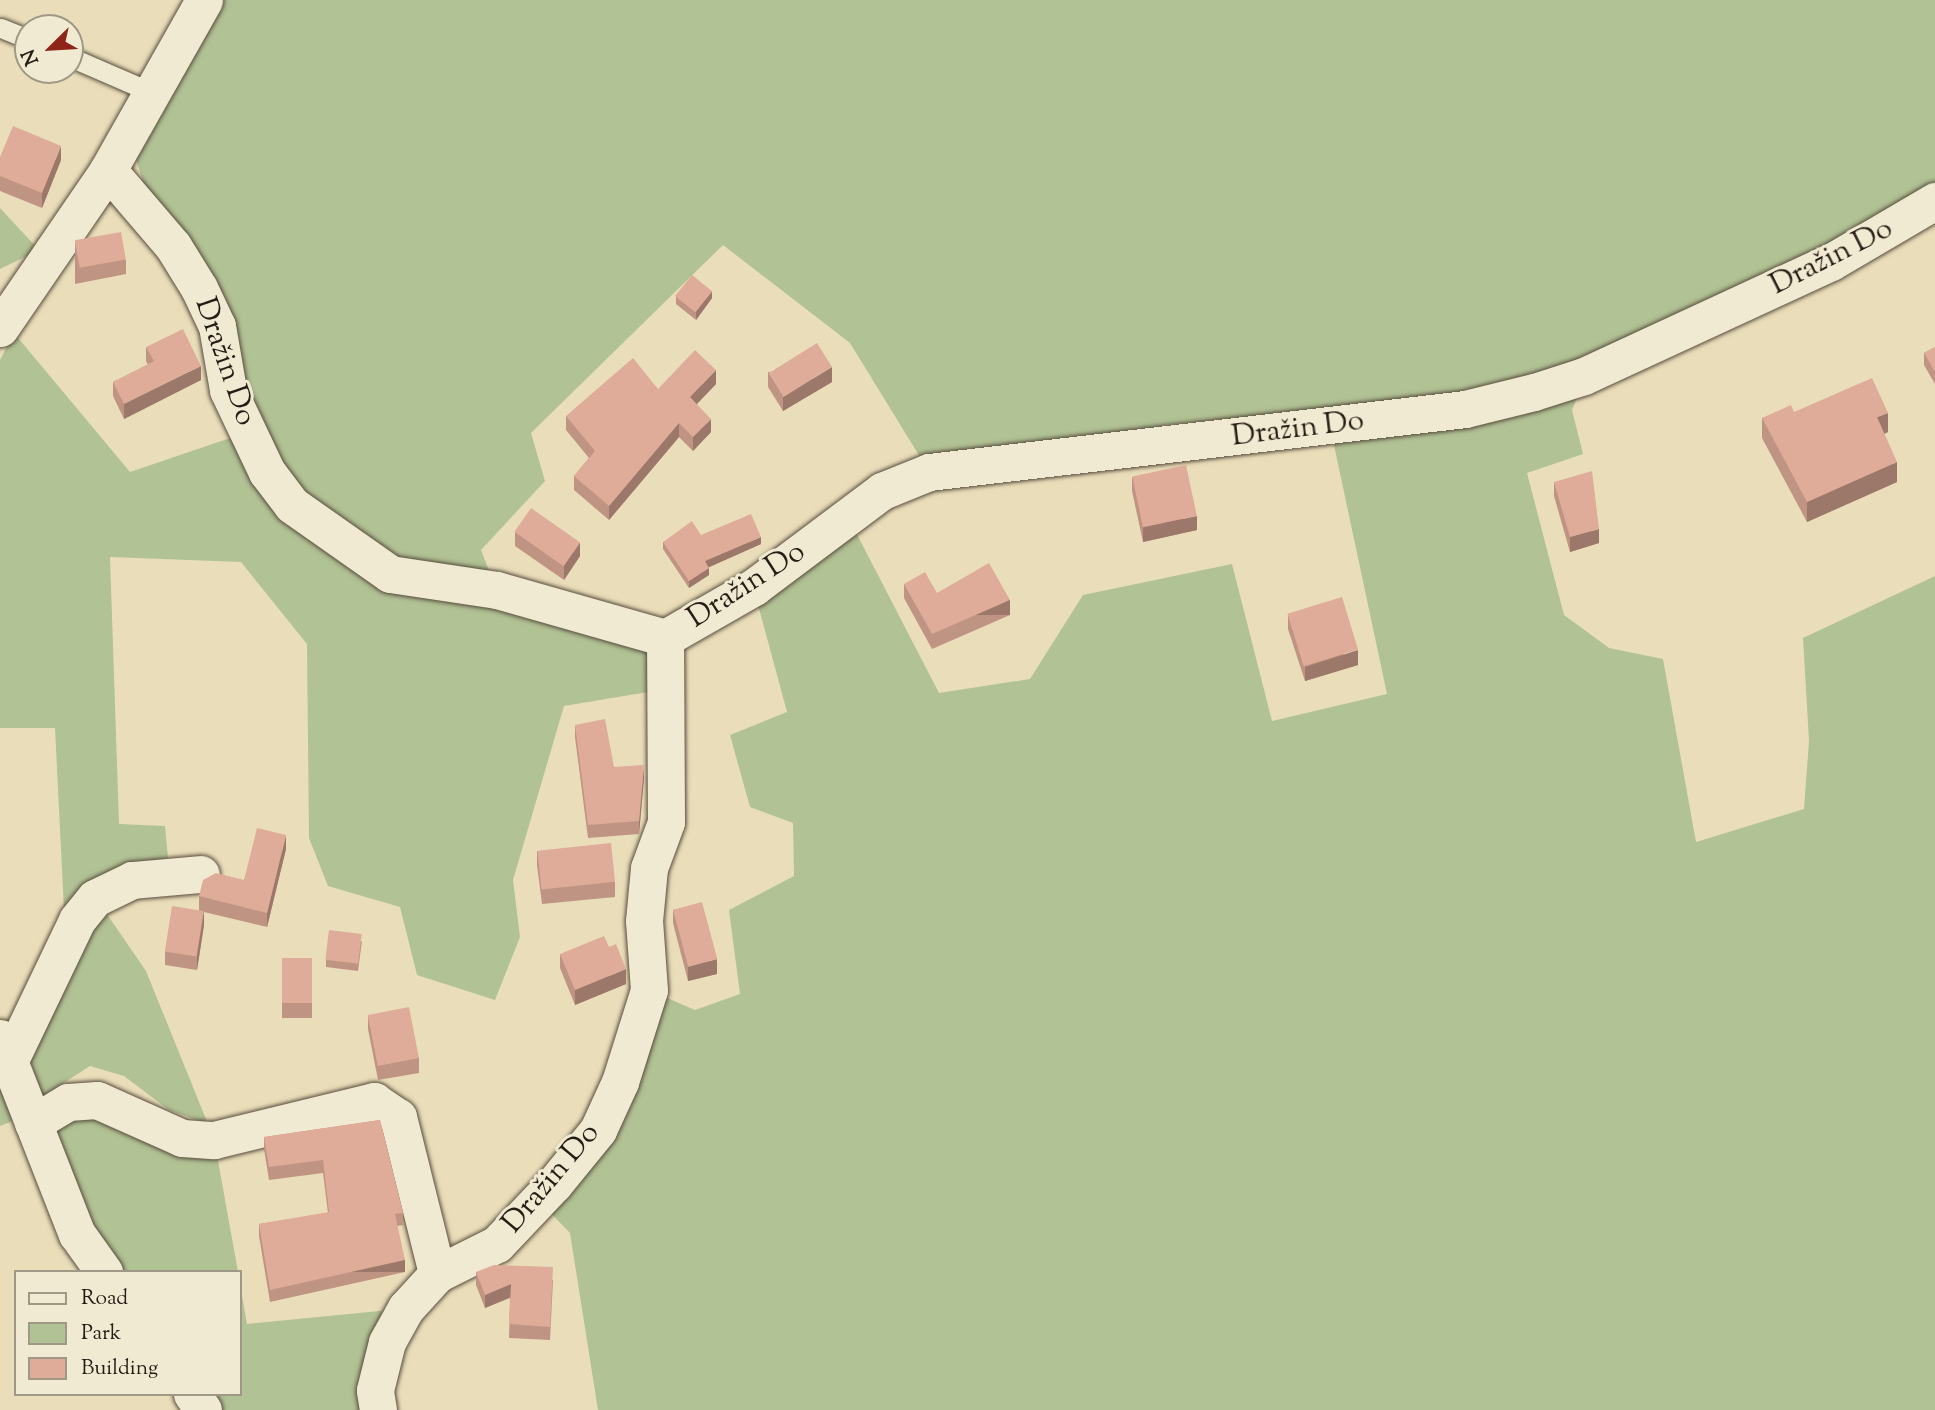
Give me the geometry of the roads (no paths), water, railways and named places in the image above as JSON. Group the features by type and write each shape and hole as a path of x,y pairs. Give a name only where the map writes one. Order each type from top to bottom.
{"street":[{"path":"0,327 108,170 204,0"},
{"name":"Dražin Do","path":"108,170 173,246 199,288 217,326 228,390 267,472 292,505 390,574 497,590 665,638 754,587 882,491 929,472 1452,411 1534,392 1584,376 1831,262 1935,201"},
{"name":"Dražin Do","path":"378,1410 375,1390 387,1342 437,1273 497,1244 598,1130 620,1082 649,990 644,921 649,868 666,822 665,638"},
{"path":"103,1270 77,1234 5,1049 77,920 96,898 132,880 201,874"},
{"path":"33,1123 68,1102 97,1100 182,1138 214,1140 374,1101 398,1117 437,1273"}],"lane":[{"path":"84,63 153,93"}]}
